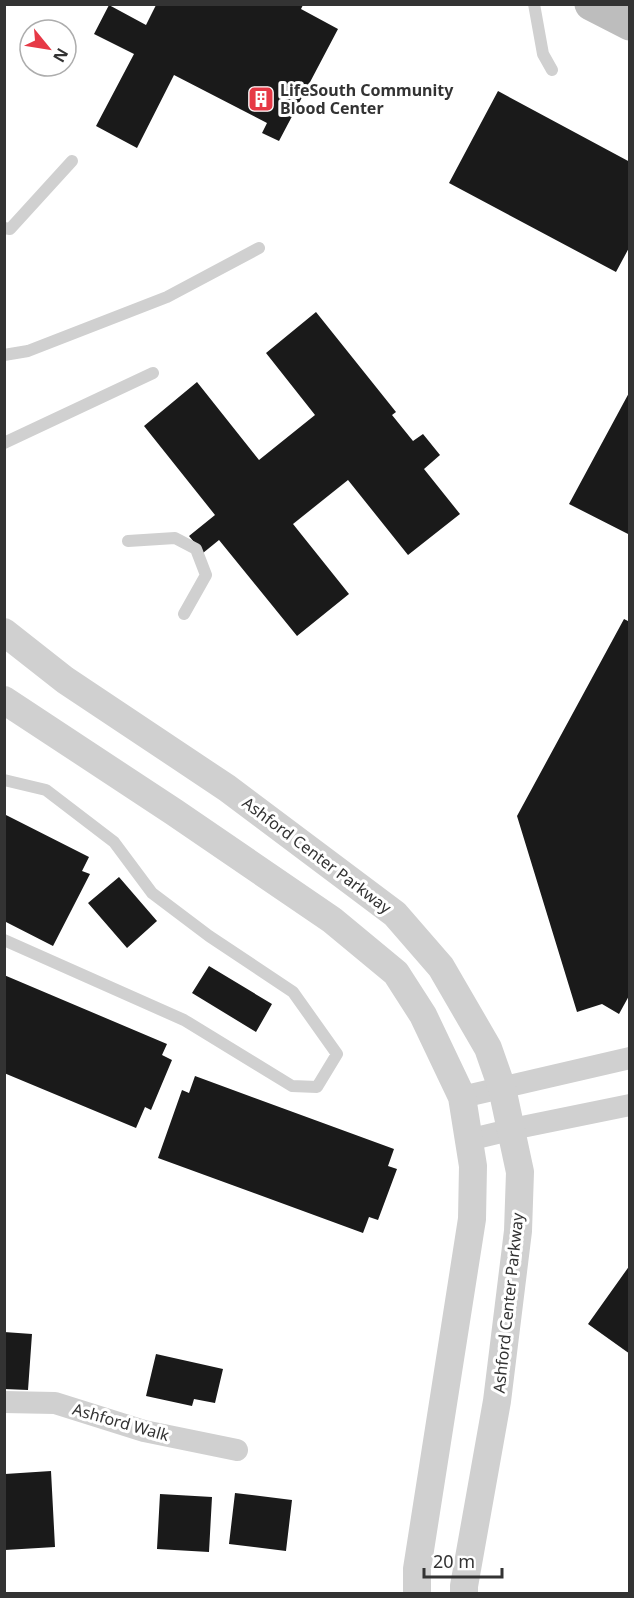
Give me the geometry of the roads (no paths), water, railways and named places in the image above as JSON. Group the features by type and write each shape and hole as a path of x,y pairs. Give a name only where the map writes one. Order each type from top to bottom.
{"main road":[{"path":"591,4 630,24"}],"street":[{"name":"Ashford Center Parkway","path":"4,632 65,680 227,788 395,914 441,967 488,1047 502,1088 520,1172 518,1232 497,1401 464,1593"},
{"path":"4,700 332,920 396,973 423,1015 462,1097 473,1166 472,1219 417,1569 417,1593"},
{"path":"462,1097 630,1058"},
{"path":"468,1140 630,1105"},
{"name":"Ashford Walk","path":"4,1402 55,1403 144,1431 237,1450"}],"lane":[{"path":"534,4 543,54 552,70"},
{"path":"4,228 10,229 72,161"},
{"path":"4,355 28,351 167,297 259,248"},
{"path":"4,442 153,373"},
{"path":"128,541 175,538 196,549 206,575 184,614"},
{"path":"4,780 46,790 114,842 152,893 209,936 293,992 337,1054 317,1087 292,1086 184,1020 4,940"}],"place":[{"name":"LifeSouth Community Blood Center","path":"261,99"}]}
